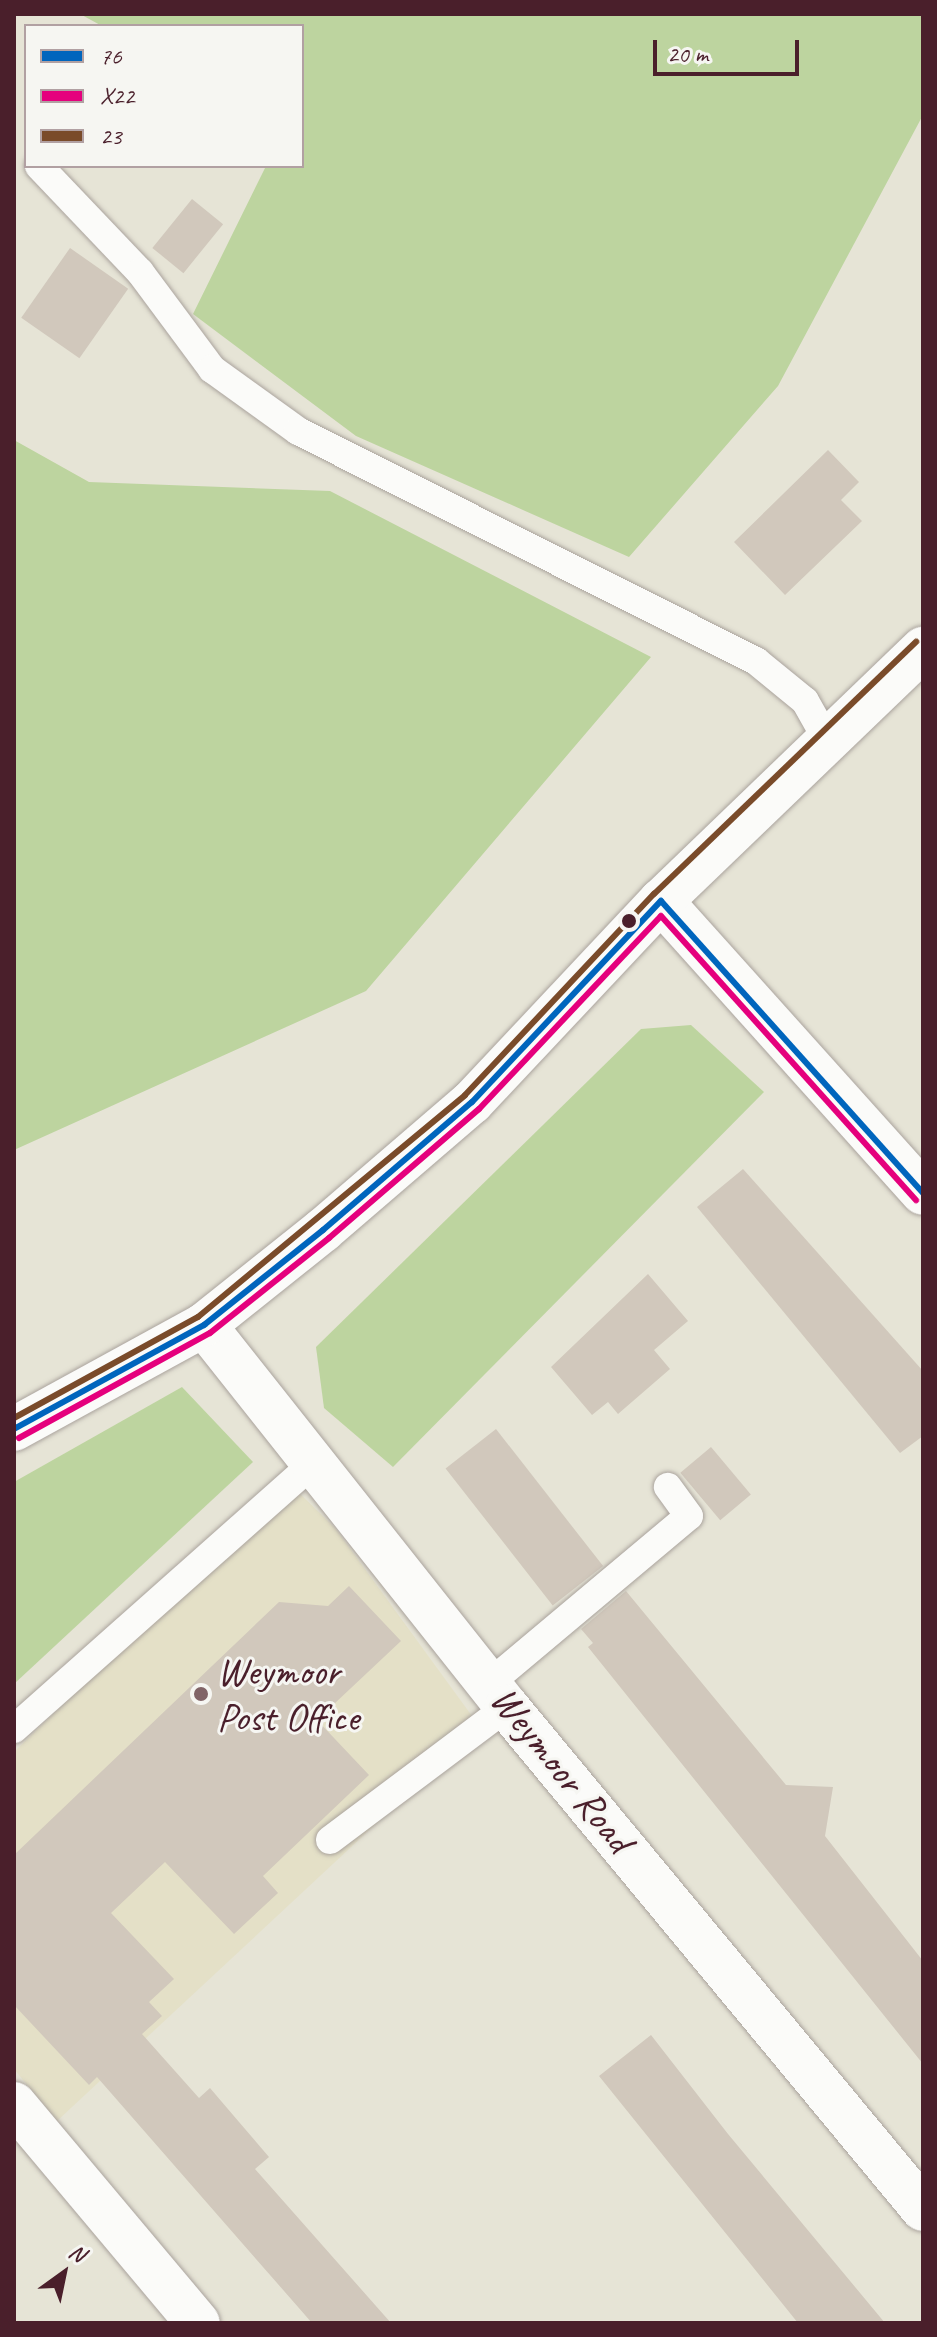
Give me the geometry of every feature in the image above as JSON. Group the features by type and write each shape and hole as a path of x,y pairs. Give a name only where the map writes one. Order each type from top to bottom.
{"street":[{"path":"14,1429 204,1325 472,1102 661,901 923,649"},
{"path":"661,901 923,1193"},
{"name":"Weymoor Road","path":"204,1325 317,1460 499,1694 923,2209"},
{"path":"14,2104 198,2323"}],"lane":[{"path":"40,168 140,272 212,369 298,431 756,661 805,701 827,740"},
{"path":"14,1729 317,1460"},
{"path":"330,1840 499,1694 689,1516 668,1487"}],"shaded area":[{"path":"290,1484 335,1528 480,1727 57,2121 14,2069 14,1752"}],"green space":[{"path":"80,14 923,14 923,115 778,386 629,557 356,436 193,314 265,168 304,168 304,24 98,24"},
{"path":"14,440 89,482 330,491 651,657 366,991 14,1150"},
{"path":"691,1025 764,1092 393,1467 324,1408 316,1347 641,1029"},
{"path":"182,1387 253,1462 14,1684 14,1482"}],"building":[{"path":"192,199 223,224 183,273 152,248"},
{"path":"70,248 128,289 79,358 21,318"},
{"path":"828,450 859,482 841,500 862,521 785,595 734,542"},
{"path":"743,1169 923,1371 923,1436 900,1453 697,1207"},
{"path":"648,1274 688,1321 654,1350 670,1369 618,1414 608,1402 592,1415 551,1367"},
{"path":"496,1429 603,1566 553,1606 446,1468"},
{"path":"711,1447 751,1494 720,1520 680,1473"},
{"path":"349,1586 401,1641 317,1720 369,1775 263,1876 278,1893 234,1934 165,1862 111,1913 174,1979 149,2002 162,2016 142,2034 199,2098 210,2088 269,2157 255,2169 391,2323 312,2323 97,2077 89,2085 14,2005 14,1855 279,1602 328,1606"},
{"path":"626,1591 786,1785 833,1787 825,1836 923,1961 923,2064 588,1647 593,1643 581,1629"},
{"path":"651,2035 728,2134 885,2323 798,2323 599,2076"}],"transit line":[{"name":"23","path":"14,1418 198,1317 465,1095 654,894 916,642"},
{"name":"76","path":"14,1429 204,1325 323,1230 472,1102 661,901 923,1193"},
{"name":"X22","path":"19,1438 210,1333 329,1238 479,1109 661,916 916,1200"}],"place":[{"name":"Weymoor Post Office","path":"201,1694"}]}
